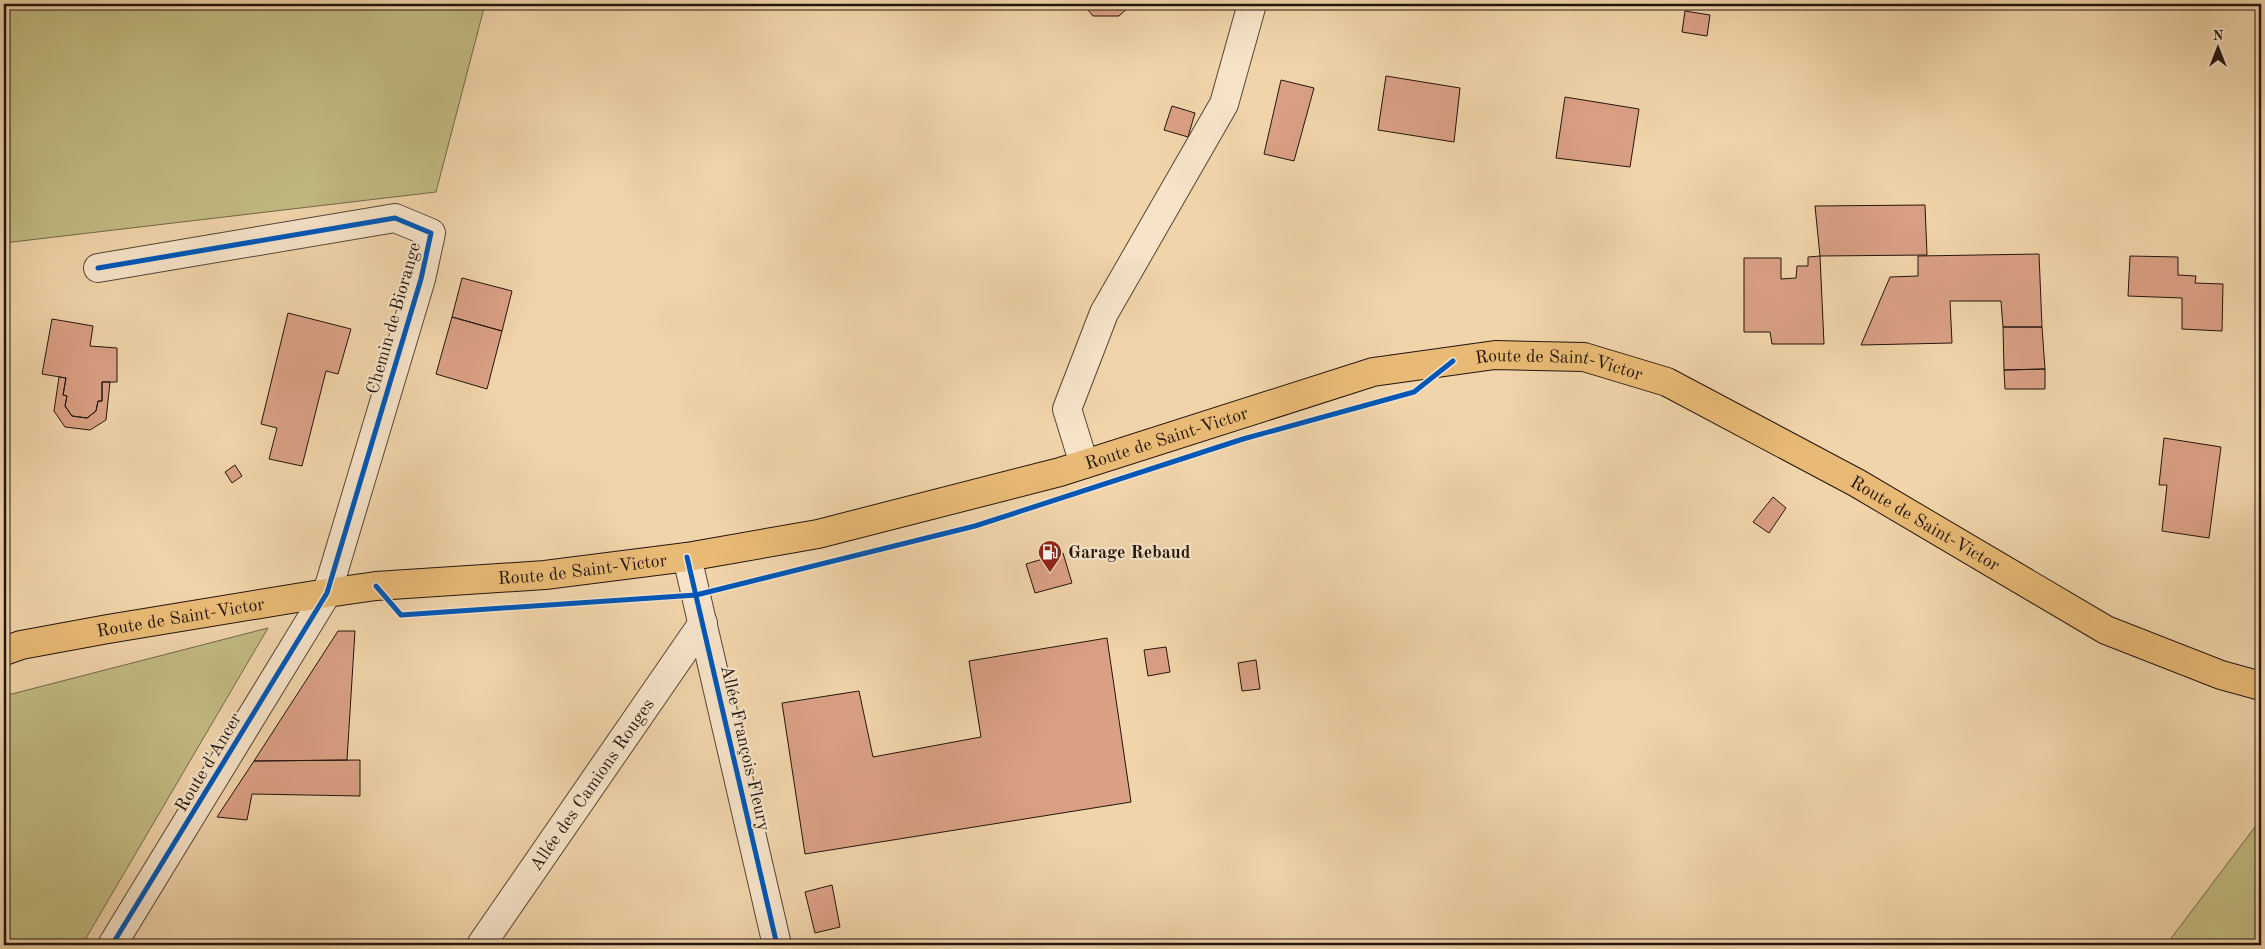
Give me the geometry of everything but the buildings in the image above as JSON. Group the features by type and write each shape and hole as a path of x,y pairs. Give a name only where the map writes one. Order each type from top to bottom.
{"main road":[{"name":"Route de Saint-Victor","path":"4,651 21,645 117,627 327,593 376,586 545,575 687,556 818,534 1084,464 1373,372 1495,355 1584,357 1676,386 1856,483 2106,630 2221,675 2261,686"}],"street":[{"path":"1084,464 1067,409 1104,313 1224,104 1252,4"},
{"name":"Chemin de Biorange","path":"98,268 396,218 431,233 421,280 327,593"},
{"name":"Allée François Fleury","path":"687,556 778,945"},
{"name":"Route d'Ancer","path":"112,945 327,593"},
{"name":"Allée des Camions Rouges","path":"481,945 702,623"}],"shaded area":[{"path":"4,4 485,4 436,192 4,243"},
{"path":"268,628 82,945 4,945 4,696"},
{"path":"2261,819 2261,945 2166,945"}],"cycle path":[{"path":"98,268 395,218 431,233 421,279 327,593 112,945"},
{"path":"376,586 401,615 696,595 975,526 1243,439 1414,392 1453,361"},
{"path":"687,557 777,945"}],"place":[{"name":"Garage Rebaud","path":"1050,573"}]}
